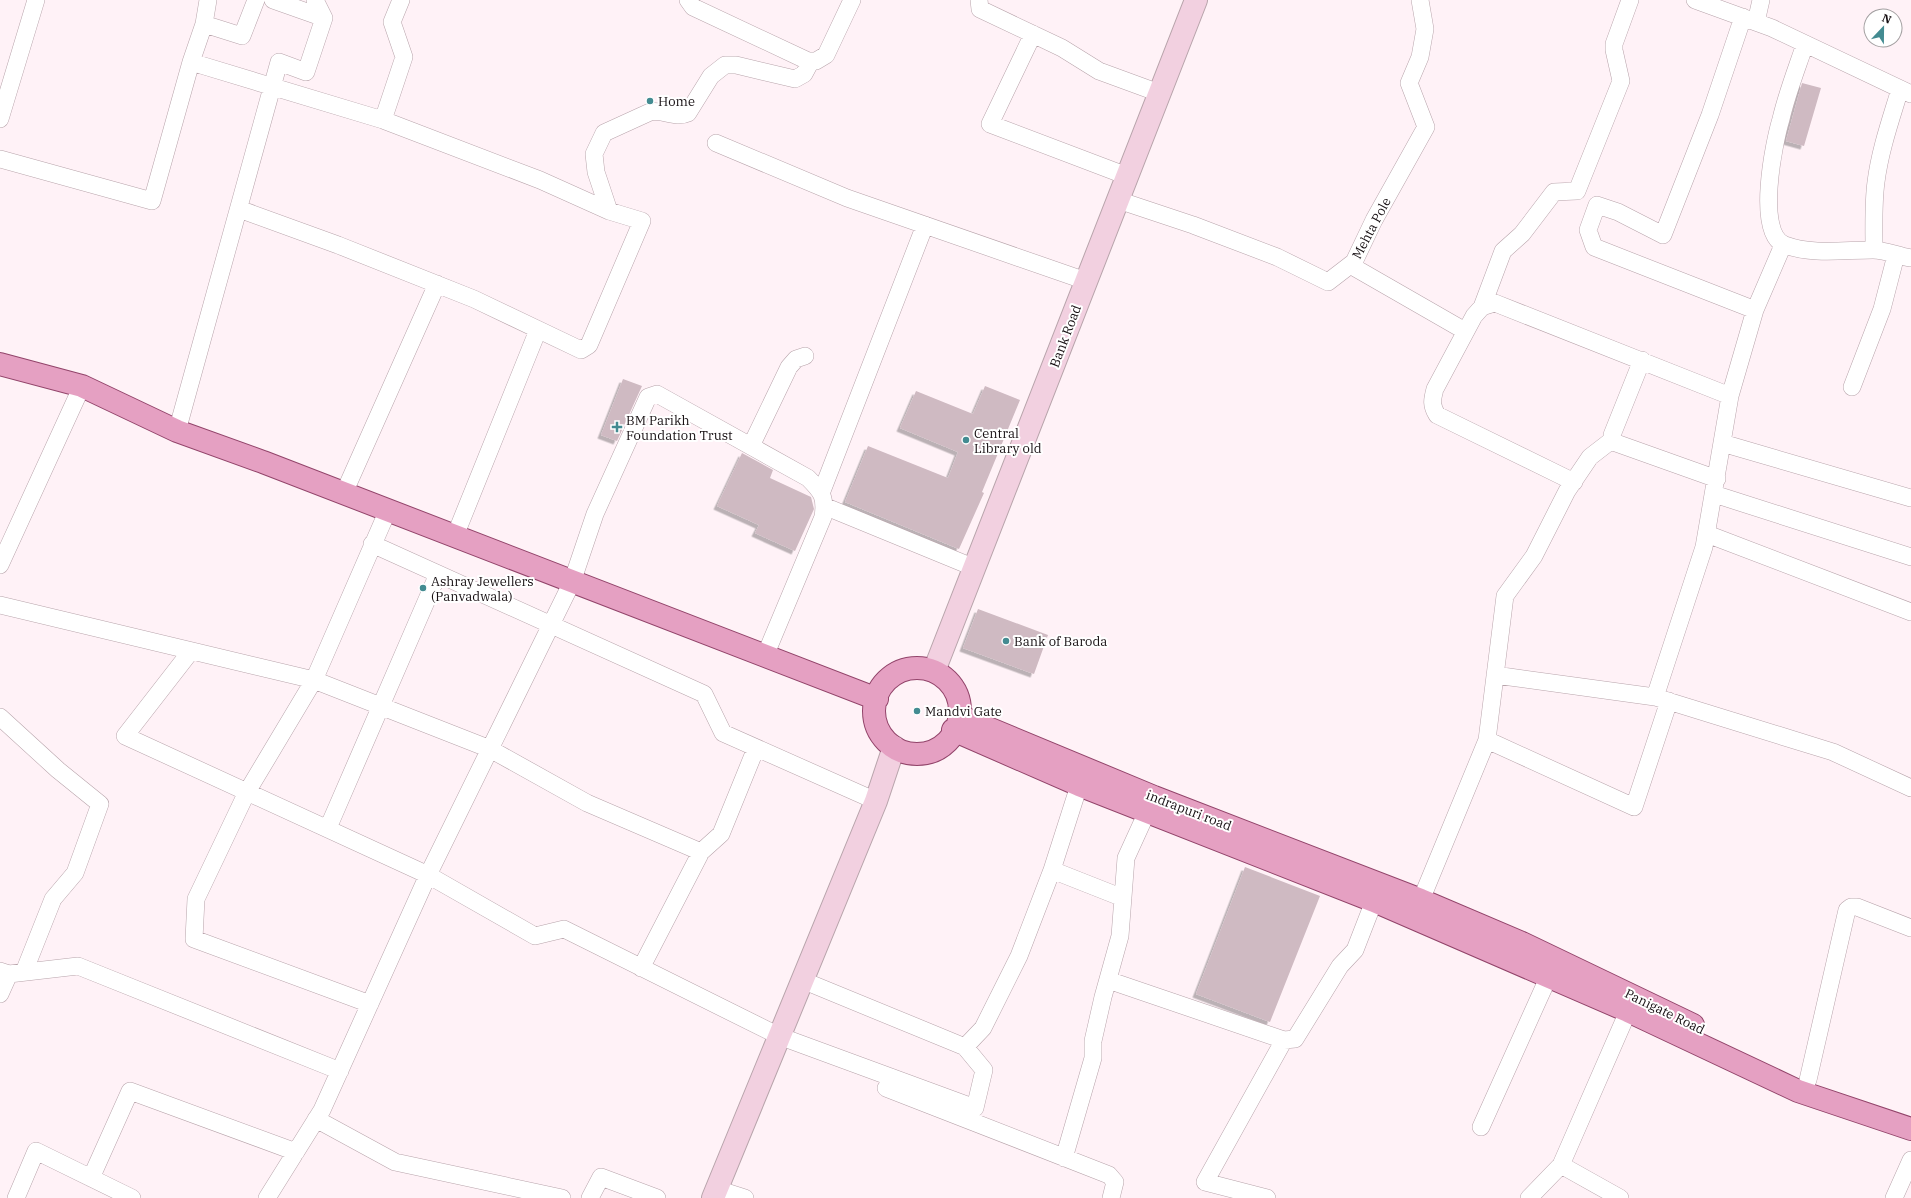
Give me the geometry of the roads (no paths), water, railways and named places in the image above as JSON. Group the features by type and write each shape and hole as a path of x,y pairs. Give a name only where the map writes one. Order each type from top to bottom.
{"main road":[{"name":"Bank Road","path":"934,672 1196,0"},
{"path":"0,364 82,386 177,431 344,493 877,700"},
{"path":"921,668 934,672 946,679 954,690 961,707 949,740 930,752 918,754 894,747 885,741 878,731 874,719 877,700 877,694 884,682 895,674 908,669 921,668"},
{"name":"indrapuri road","path":"956,723 1150,805 1421,900"},
{"path":"715,1193 876,801 894,747"},
{"path":"1150,805 1374,901 1553,968"},
{"name":"Panigate Road","path":"1421,900 1553,968 1631,1004 1808,1080 1911,1116"},
{"path":"1631,1004 1798,1091 1911,1130"}],"street":[{"path":"0,119 36,0"},
{"path":"0,159 152,201 191,62 204,24 208,0"},
{"path":"204,24 242,36 256,0"},
{"path":"273,0 324,18"},
{"path":"177,431 279,62 306,72 324,18 315,0"},
{"path":"383,120 404,56 392,22 401,0"},
{"path":"688,0 693,8 808,61 816,61 826,55 852,0"},
{"path":"979,0 980,9 1062,48 1099,71 1160,93"},
{"name":"Mehta Pole","path":"1118,200 1193,225 1277,257 1328,282 1354,262 1374,220 1426,128 1409,83 1420,57 1424,30 1420,0"},
{"path":"1574,482 1437,415 1433,407 1432,400 1435,389 1465,331 1474,316 1482,307 1503,251 1522,234 1554,192 1578,191 1621,81 1614,44 1630,0"},
{"path":"1695,0 1749,20 1805,44 1906,91 1885,142 1876,180 1873,214 1874,250"},
{"path":"1755,310 1594,247 1588,230 1596,205 1618,212 1663,235 1749,20 1761,0"},
{"path":"1033,34 990,124 1127,176"},
{"path":"1805,44 1780,119 1768,195 1770,224 1777,238 1783,245 1802,250 1855,252 1874,250 1903,256 1852,388"},
{"path":"610,211 596,172 594,154 604,133 657,110 682,116 688,113 711,76 725,65 736,65 795,79 804,74 811,61"},
{"path":"191,62 272,85 383,120 540,180 610,211 642,221 589,345 581,350 474,299 338,245 239,209"},
{"path":"716,143 847,198 1086,281"},
{"path":"765,656 823,517 823,499 925,225"},
{"path":"1487,740 1634,807 1704,547 1716,487 1730,396 1755,310 1783,245"},
{"path":"1350,265 1465,331"},
{"path":"344,493 437,284"},
{"path":"1482,307 1495,303 1730,396"},
{"path":"455,536 538,330"},
{"path":"751,446 789,367 796,359 805,356"},
{"path":"1612,440 1612,435 1642,360"},
{"path":"0,565 82,386"},
{"path":"267,1198 316,1119 340,1071 428,875 572,582 595,514 648,397 657,394 808,478 823,499 975,568"},
{"path":"1421,900 1487,740 1505,596 1534,556 1574,482 1590,456 1612,440"},
{"path":"1612,440 1716,487 1911,557"},
{"path":"1722,444 1911,498"},
{"path":"370,1004 194,939 196,899 247,792 314,680 388,510"},
{"path":"1706,534 1911,612"},
{"path":"372,544 704,694 723,733 876,801"},
{"path":"328,828 438,574"},
{"path":"0,605 314,680 490,749 587,803 701,852"},
{"path":"191,651 125,736 428,875 535,936 564,929 778,1040 1109,1176 1115,1182 1111,1198"},
{"path":"1495,675 1662,699 1834,752 1911,788"},
{"path":"0,717 58,770 100,804 75,873 54,899 11,972 0,994"},
{"path":"641,968 701,852 720,834 756,748"},
{"path":"965,1047 983,1028 1019,956 1052,870 1081,777"},
{"path":"1064,1158 1093,1058 1093,1041 1120,936 1126,858 1150,805"},
{"path":"1052,870 1123,898"},
{"path":"1108,980 1284,1040 1295,1039 1340,966 1355,950 1374,901"},
{"path":"1808,1080 1846,910 1851,907 1857,907 1911,928"},
{"path":"11,972 78,966 340,1071"},
{"path":"1482,1127 1553,968"},
{"path":"778,1040 975,1108 984,1070 965,1047 802,980"},
{"path":"1529,1198 1561,1166 1631,1004"},
{"path":"1267,1198 1206,1182 1284,1040"},
{"path":"91,1178 130,1092 296,1152"},
{"path":"316,1119 394,1162 562,1198"},
{"path":"16,1198 36,1151 132,1198"},
{"path":"1894,1198 1911,1160"},
{"path":"1561,1166 1620,1198"},
{"path":"590,1198 601,1177 657,1198"},
{"path":"715,1193 745,1198"}],"place":[{"name":"Home","path":"650,101"},
{"name":"BM Parikh Foundation Trust","path":"617,427"},
{"name":"Central Library old","path":"966,440"},
{"name":"Ashray Jewellers (Panvadwala)","path":"423,588"},
{"name":"Bank of Baroda","path":"1006,641"},
{"name":"Mandvi Gate","path":"917,711"}]}
